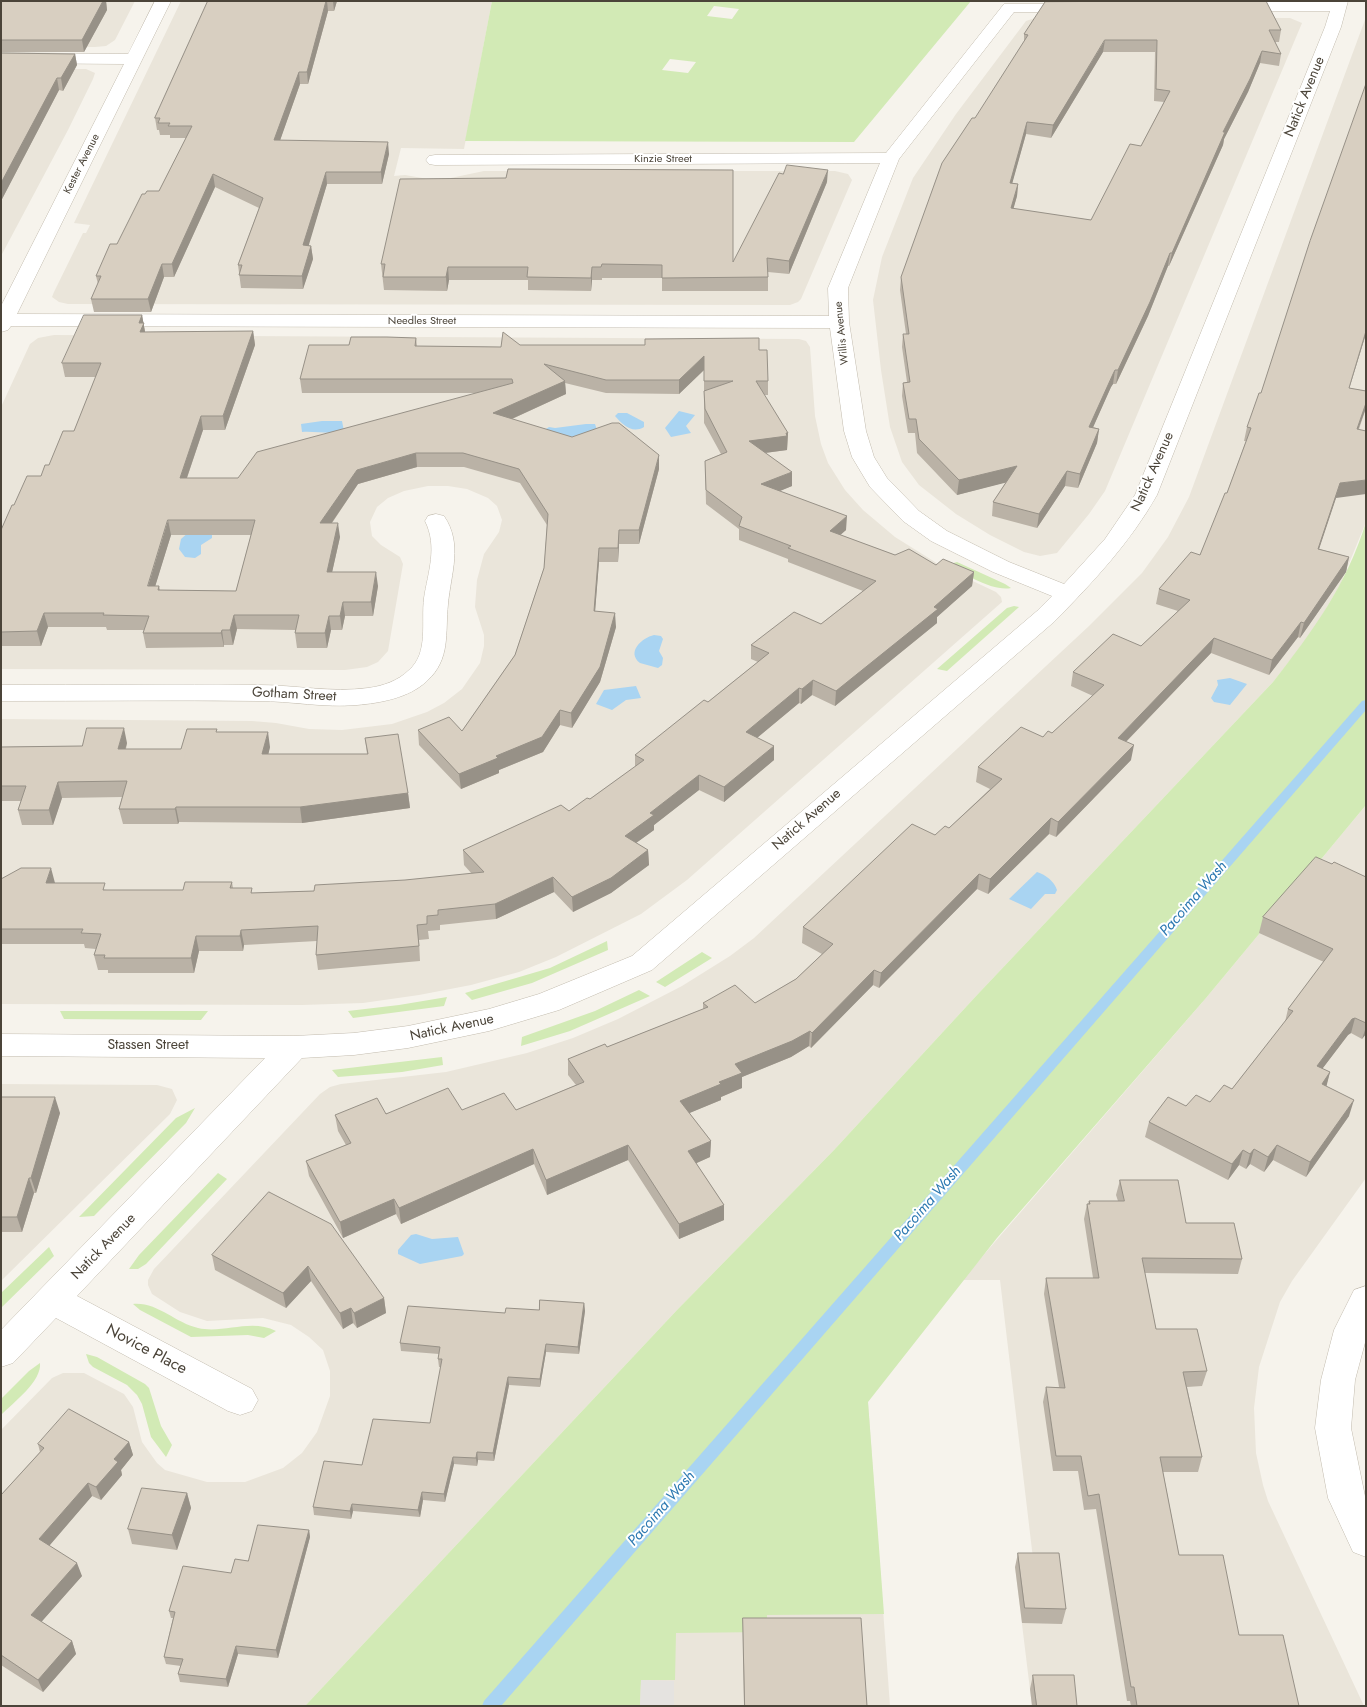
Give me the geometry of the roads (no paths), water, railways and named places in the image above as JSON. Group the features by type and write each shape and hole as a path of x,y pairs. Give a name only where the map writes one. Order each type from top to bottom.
{"street":[{"name":"Kester Avenue","path":"3,323 163,1"},
{"path":"1210,6 1340,3"},
{"name":"Natick Avenue","path":"1,1353 294,1047 339,1045 408,1037 489,1020 549,1002 642,962 1038,622 1068,594 1115,543 1146,495 1333,27 1340,3"},
{"name":"Willis Avenue","path":"1068,594 1000,567 939,536 911,516 878,482 863,457 855,431 839,322 838,288 891,158 1010,7 1100,6"},
{"path":"1,58 135,59"},
{"name":"Kinzie Street","path":"435,160 891,158"},
{"name":"Needles Street","path":"3,323 839,322"},
{"name":"Gotham Street","path":"1,693 272,693 349,698 374,695 396,689 418,676 430,661 434,652 436,633 435,603 444,544 441,528 436,521"},
{"name":"Stassen Street","path":"1,1045 294,1047"},
{"name":"Novice Place","path":"53,1300 240,1400"},
{"path":"1366,1300 1352,1330 1338,1380 1333,1428 1346,1498 1366,1540"}],"water":[{"path":"679,411 695,415 686,426 691,433 671,437 665,428"},
{"path":"618,413 627,413 644,422 644,427 640,429 628,428 615,416"},
{"path":"342,421 344,431 334,433 302,432 301,424"},
{"path":"595,424 597,430 570,439 543,431 549,427"},
{"path":"189,532 212,533 212,538 201,545 201,554 195,558 185,557 179,549 181,539"},
{"path":"654,635 661,636 663,639 659,651 663,658 662,665 658,668 640,663 636,659 635,654 637,646 641,642"},
{"path":"1230,678 1247,684 1230,705 1214,702 1211,698 1218,685 1217,680"},
{"path":"636,686 641,698 626,700 612,710 596,704 604,690"},
{"path":"1037,872 1052,881 1057,890 1055,894 1045,894 1031,909 1009,899"},
{"path":"416,1234 432,1239 458,1237 464,1254 462,1256 420,1264 398,1254 398,1250 411,1235"}],"waterway":[{"name":"Pacoima Wash","path":"490,1706 1366,703"}]}
